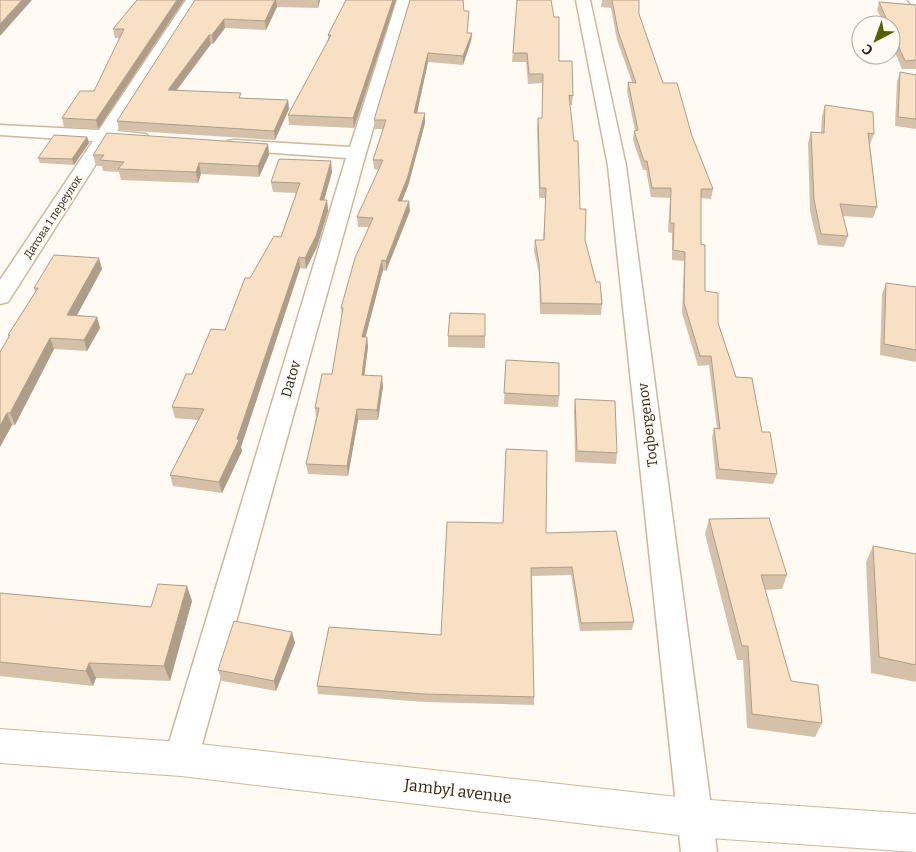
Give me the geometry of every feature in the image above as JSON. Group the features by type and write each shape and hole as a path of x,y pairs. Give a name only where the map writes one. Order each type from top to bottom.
{"main road":[{"name":"Jambyl avenue","path":"0,746 181,760 697,835 916,833"}],"street":[{"name":"Датова 1 переулок","path":"0,297 193,0"},
{"name":"Datov","path":"181,760 357,153 404,0"},
{"name":"Toqbergenov","path":"582,0 617,166 697,835"},
{"path":"0,130 154,139"},
{"path":"222,144 357,153"}],"building":[{"path":"0,0 22,0 0,24"},
{"path":"137,0 177,0 96,120 62,118 80,91 94,91 124,29 113,29"},
{"path":"195,0 275,0 265,21 224,19 212,35 209,35 168,90 241,93 239,98 288,100 274,131 117,121"},
{"path":"346,0 393,0 353,118 288,115 331,35 328,35"},
{"path":"410,0 463,0 464,11 469,11 467,33 472,33 463,56 428,53 414,113 425,113 408,176 398,201 409,201 386,261 382,260 362,337 367,337 362,375 382,376 377,410 357,409 347,466 306,464 319,408 315,408 322,374 332,374 343,308 341,308 355,258 373,218 357,217 383,160 373,160 386,120 374,120"},
{"path":"517,0 551,0 554,17 559,17 559,61 572,61 573,96 569,95 574,141 578,141 580,209 586,209 585,240 596,282 600,282 602,304 541,303 539,263 535,240 544,240 546,188 540,188 538,118 542,118 543,74 529,74 527,53 513,53"},
{"path":"612,0 639,0 639,14 663,83 677,83 692,136 713,189 701,189 701,244 705,245 705,291 718,293 718,323 736,377 752,378 762,432 770,432 777,474 719,469 714,428 720,429 711,356 700,356 684,303 685,252 673,250 674,223 670,223 671,188 652,188 647,161 644,161 634,131 638,130 628,82 636,83 618,31"},
{"path":"879,2 916,5 916,60 905,61 901,52 901,15 885,15"},
{"path":"900,72 916,75 916,119 898,117"},
{"path":"825,105 873,112 874,134 868,133 877,207 840,204 848,236 821,234 814,200 811,132 824,133"},
{"path":"107,133 268,144 258,166 199,163 196,172 118,169 124,162 100,160 104,155 93,155"},
{"path":"54,135 87,137 72,159 38,158"},
{"path":"279,159 331,161 320,200 327,200 316,236 305,258 299,257 237,439 239,440 219,482 170,475 204,409 172,407 186,374 192,374 211,329 225,330 245,278 250,278 274,236 281,237 300,183 271,182"},
{"path":"54,255 99,258 67,315 97,317 84,340 50,338 10,413 7,413 0,426 0,352 10,335 8,335 38,288 34,288"},
{"path":"886,283 916,287 916,350 884,344"},
{"path":"450,313 485,314 485,336 448,336"},
{"path":"506,360 559,363 559,396 504,393"},
{"path":"575,399 615,401 617,453 577,451"},
{"path":"506,449 547,451 546,533 616,531 634,622 581,623 572,567 531,568 534,697 425,694 317,686 329,627 441,635 447,522 503,523"},
{"path":"769,518 787,575 761,575 791,681 818,685 822,723 752,714 748,646 742,646 709,519"},
{"path":"873,546 916,554 916,665 879,657"},
{"path":"158,584 187,586 164,666 89,663 86,671 0,662 0,593 151,607"},
{"path":"234,621 292,632 274,681 218,670"}]}
